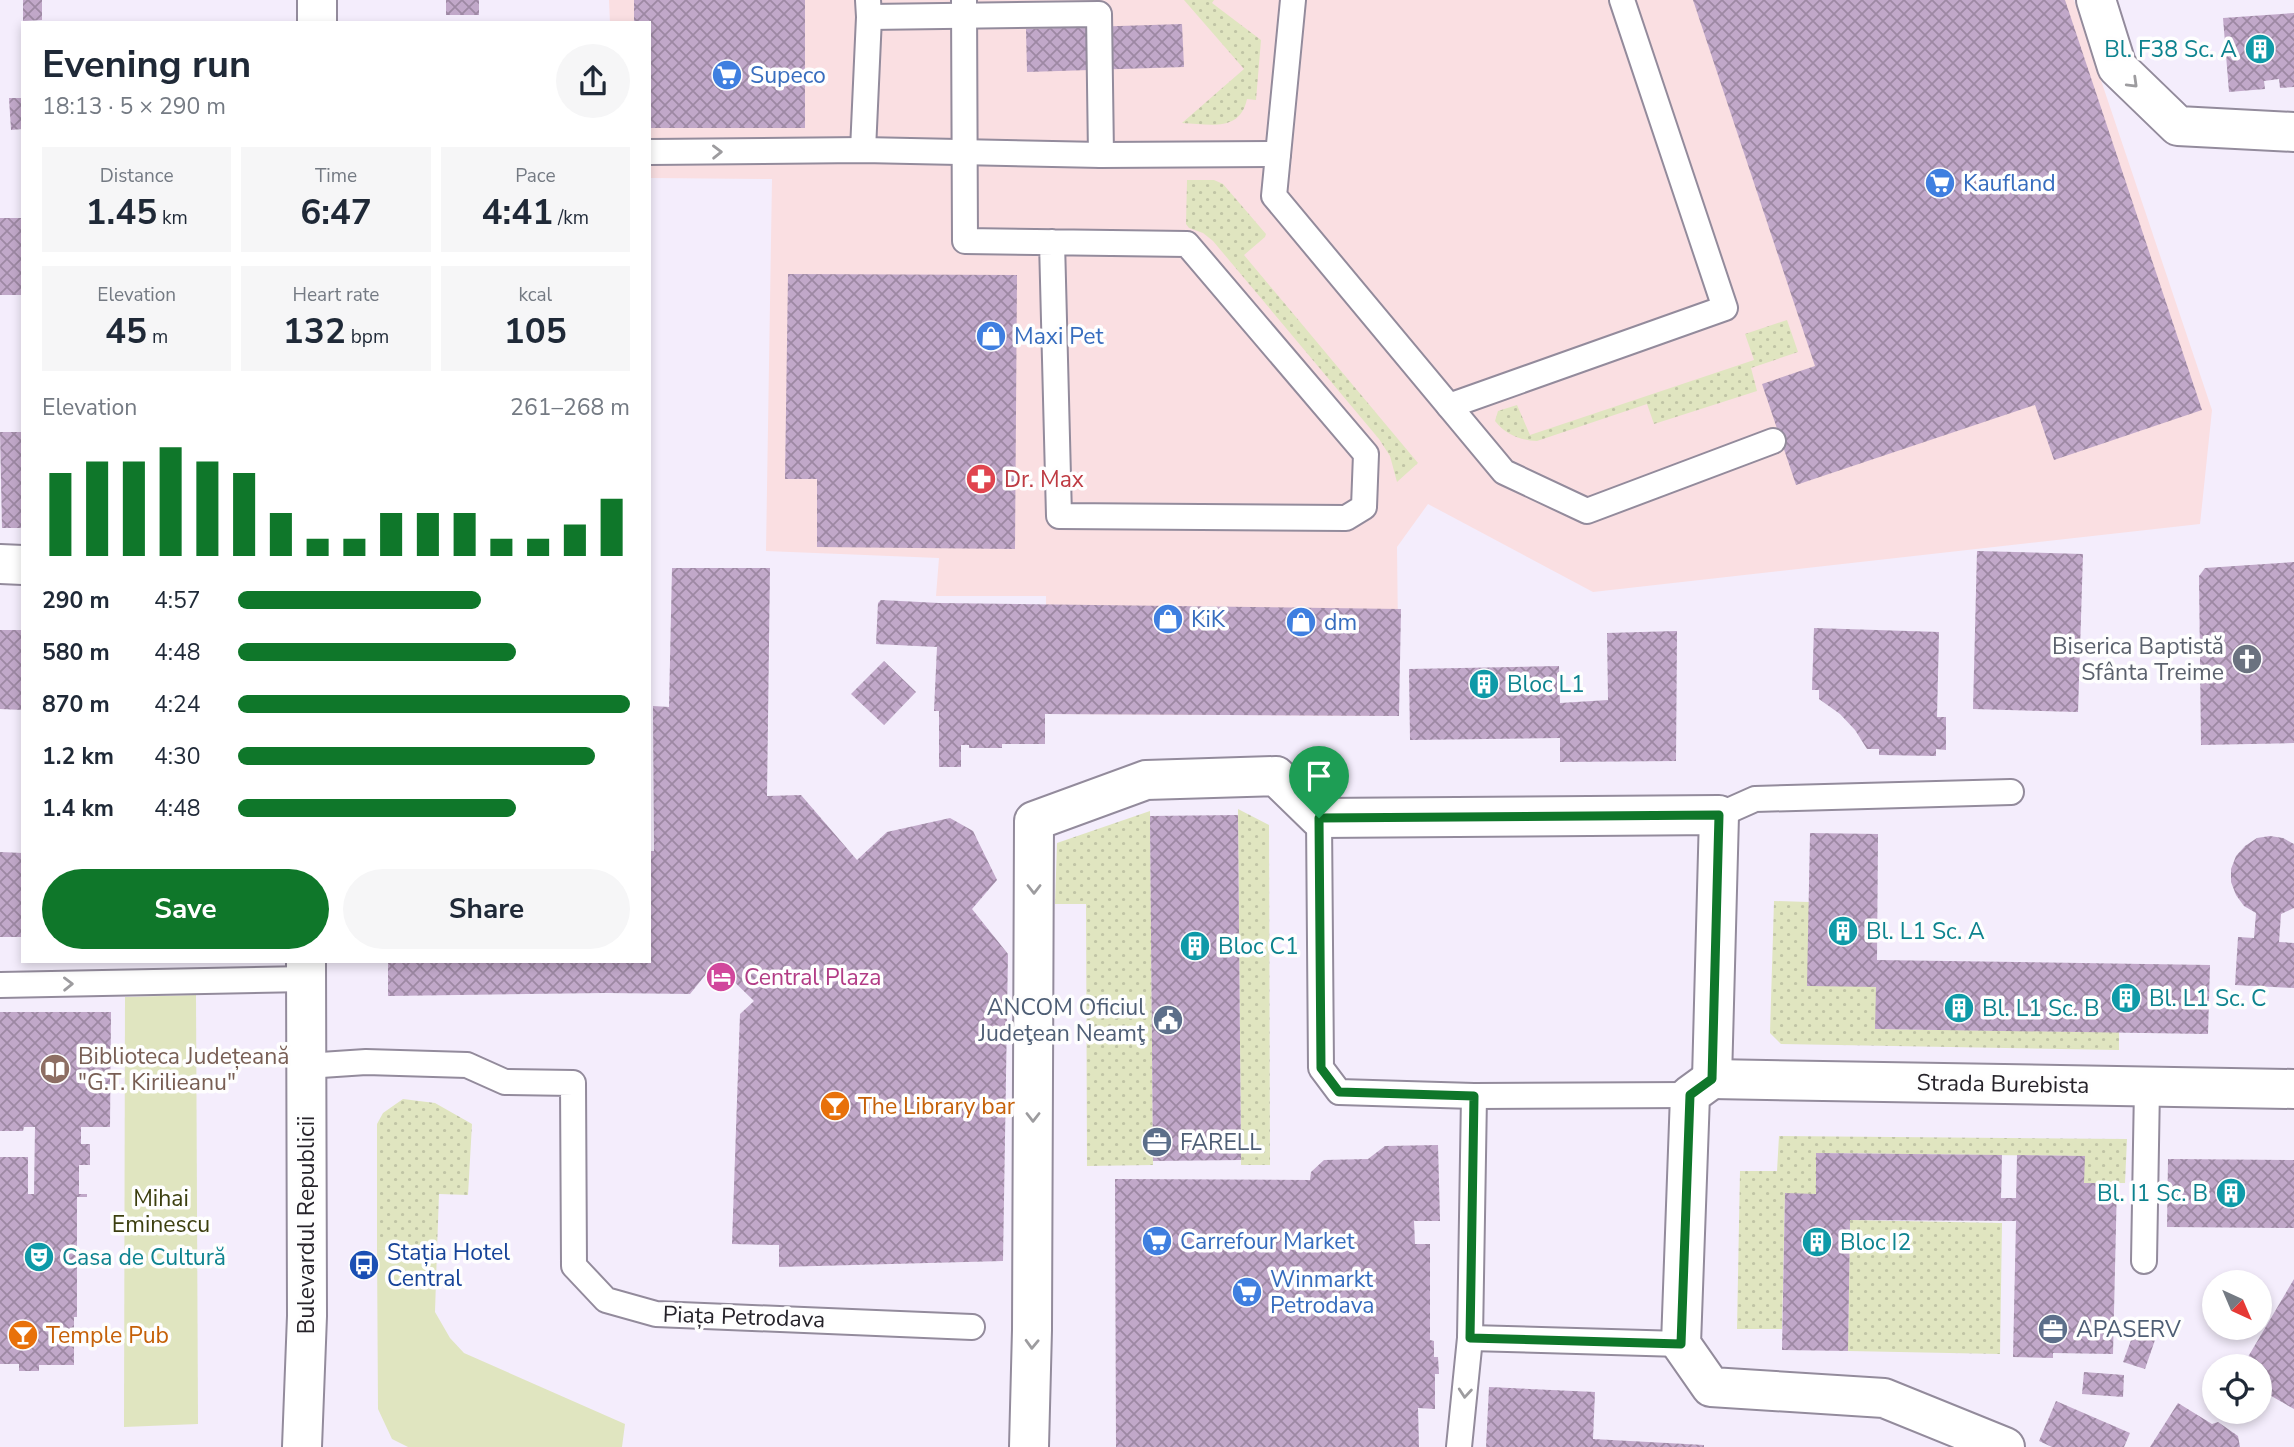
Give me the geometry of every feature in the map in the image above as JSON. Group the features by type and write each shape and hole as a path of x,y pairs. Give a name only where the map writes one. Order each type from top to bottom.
{"street":[{"path":"317,0 317,21"},
{"path":"2096,0 2117,67 2178,126 2294,132"},
{"path":"0,564 21,565"},
{"path":"1029,1447 1034,821 1146,780 1276,776 1319,818 1719,815 1681,1344 1712,1387 1884,1398 1998,1444"},
{"name":"Bulevardul Republicii","path":"302,1447 307,1316 306,970"},
{"name":"Strada Burebista","path":"1701,1087 2294,1089"}],"lane":[{"path":"1293,0 1274,196 1504,472 1587,511 1773,441"},
{"path":"1449,406 1725,308 1622,0"},
{"path":"863,150 869,9 964,8 1099,14 1101,155"},
{"path":"964,8 965,241 1052,242 1187,244 1366,454 1364,507 1346,518 1059,516 1052,242"},
{"path":"651,152 863,150 1101,155 1278,154"},
{"path":"1719,815 1755,799 2011,792"},
{"path":"1319,818 1321,1068 1339,1092 1474,1096 1701,1087"},
{"path":"0,985 306,970"},
{"name":"Piața Petrodava","path":"306,1066 366,1062 467,1065 505,1082 573,1083 574,1266 606,1300 656,1314 972,1327"},
{"path":"2144,1261 2147,1087"},
{"path":"1459,1447 1470,1338 1474,1096"},
{"path":"1470,1338 1681,1344"}],"shaded area":[{"path":"609,0 2074,0 2212,410 2200,524 1593,592 1428,504 1397,547 1399,716 1045,714 1046,596 936,596 939,558 766,551 772,179 651,178 651,21 610,21"}],"green space":[{"path":"1184,0 1214,0 1212,3 1261,40 1256,100 1247,99 1238,117 1230,122 1212,125 1182,123 1244,69"},
{"path":"1187,180 1214,180 1223,184 1266,234 1244,255 1418,463 1397,482 1390,456 1379,439 1213,241 1186,224"},
{"path":"1787,320 1798,352 1751,368 1757,391 1654,424 1647,404 1537,441 1514,436 1495,421 1498,411 1517,405 1530,435 1754,360 1745,334"},
{"path":"1238,809 1269,825 1270,1165 1241,1165"},
{"path":"1150,811 1153,1165 1087,1166 1086,904 1055,904 1057,843"},
{"path":"1774,901 1809,902 1876,987 1876,1029 2119,1032 2119,1050 1781,1044 1770,1033"},
{"name":"Mihai Eminescu","path":"196,995 198,1424 124,1427 125,997"},
{"path":"403,1099 435,1103 472,1124 468,1195 439,1194 437,1250 377,1248 377,1124 383,1113"},
{"path":"1779,1136 2127,1139 2125,1183 2084,1183 2084,1156 1817,1153 1816,1194 1785,1194 1782,1329 1737,1329 1740,1171 1777,1171"},
{"path":"1850,1220 2002,1223 2000,1354 1848,1351"},
{"path":"377,1248 437,1250 435,1312 450,1338 464,1353 625,1424 622,1447 408,1447 392,1439 378,1409"}],"building":[{"path":"23,0 42,0 42,20 23,21"},
{"path":"446,0 479,0 479,15 446,15"},
{"name":"Supeco","path":"634,0 805,0 805,128 651,128 651,21 634,21"},
{"name":"Kaufland","path":"1693,0 2065,0 2202,410 2054,460 2035,405 1796,485 1762,384 1815,366"},
{"name":"Bl. F38 Sc. A","path":"2294,13 2294,87 2280,88 2279,79 2264,81 2265,89 2229,92 2223,18"},
{"path":"1182,24 1184,67 1027,72 1026,29"},
{"path":"9,98 21,98 21,129 11,130"},
{"path":"0,218 21,218 21,295 0,295"},
{"path":"788,274 1017,275 1015,549 817,547 817,479 785,479"},
{"path":"0,432 21,432 21,528 2,528"},
{"path":"1977,551 2083,554 2078,712 1973,709"},
{"name":"Biserica Baptistă Sfânta Treime","path":"2294,562 2294,743 2201,745 2199,576 2205,568"},
{"path":"672,568 770,568 767,796 801,795 857,860 887,832 950,818 973,831 997,880 972,909 1008,954 1003,1261 779,1267 779,1245 732,1244 740,1014 754,1001 715,963 690,994 388,996 388,963 651,963 651,851 654,851 653,706 669,707"},
{"path":"881,600 1401,609 1399,716 1045,714 1045,744 1002,744 1002,748 969,748 969,745 961,745 961,767 939,767 939,711 934,711 937,647 876,644 878,603"},
{"path":"1814,628 1939,632 1937,717 1946,717 1946,750 1936,749 1936,756 1879,755 1879,749 1867,749 1855,730 1840,714 1819,699 1819,690 1812,690"},
{"path":"0,630 21,630 21,710 0,709"},
{"name":"Bloc L1","path":"1677,631 1676,761 1560,762 1560,738 1410,740 1409,669 1559,666 1560,703 1608,700 1607,633"},
{"path":"884,661 916,692 884,725 851,694"},
{"name":"Bloc C1","path":"1238,815 1241,1160 1153,1161 1150,816"},
{"path":"1810,833 1878,834 1877,960 2210,965 2208,1034 1875,1029 1876,987 1807,986"},
{"path":"2257,838 2283,838 2294,844 2294,908 2281,914 2279,942 2294,943 2294,988 2235,985 2238,937 2254,938 2256,913 2244,906 2236,895 2231,882 2231,869 2236,856 2245,846"},
{"path":"0,852 21,853 21,937 0,937"},
{"path":"0,1012 111,1012 110,1127 81,1127 81,1144 90,1144 90,1165 79,1165 79,1194 87,1194 87,1197 77,1197 77,1317 74,1317 74,1365 39,1365 39,1371 19,1371 19,1364 0,1364 0,1157 28,1157 28,1194 34,1194 35,1127 24,1127 23,1131 0,1131"},
{"name":"Winmarkt Petrodava","path":"1438,1145 1440,1221 1414,1221 1415,1244 1430,1244 1430,1340 1434,1341 1434,1357 1438,1357 1439,1374 1435,1374 1435,1409 1418,1408 1419,1447 1116,1447 1115,1179 1310,1180 1311,1172 1324,1160 1368,1159 1385,1146"},
{"path":"1816,1153 2002,1155 2001,1198 2016,1198 2017,1155 2085,1156 2084,1183 2117,1183 2113,1354 2053,1353 2053,1358 2013,1357 2016,1221 1850,1220 1848,1351 1782,1350 1785,1193 1816,1194"},
{"name":"Bl. I1 Sc. B","path":"2168,1159 2294,1160 2294,1228 2167,1227"},
{"path":"2294,1279 2294,1409 2272,1396 2272,1354 2250,1354 2258,1340 2272,1340 2272,1316"},
{"path":"2134,1332 2155,1340 2145,1369 2123,1362"},
{"path":"2084,1372 2124,1375 2123,1397 2082,1394"},
{"path":"1489,1387 1595,1392 1593,1439 1704,1447 1486,1447"},
{"path":"2056,1401 2130,1433 2124,1447 2052,1447 2039,1441"},
{"path":"2178,1403 2202,1418 2202,1424 2221,1424 2238,1436 2240,1447 2150,1447"}],"place":[{"name":"Bl. F38 Sc. A","path":"2260,49"},
{"name":"Supeco","path":"727,75"},
{"name":"Kaufland","path":"1940,183"},
{"name":"Maxi Pet","path":"991,336"},
{"name":"Dr. Max","path":"981,479"},
{"name":"KiK","path":"1168,619"},
{"name":"dm","path":"1301,622"},
{"name":"Biserica Baptistă Sfânta Treime","path":"2247,659"},
{"name":"Bloc L1","path":"1484,684"},
{"name":"Bl. L1 Sc. A","path":"1843,931"},
{"name":"Bloc C1","path":"1195,946"},
{"name":"Central Plaza","path":"721,977"},
{"name":"Bl. L1 Sc. C","path":"2126,998"},
{"name":"Bl. L1 Sc. B","path":"1959,1008"},
{"name":"ANCOM Oficiul Judeţean Neamţ","path":"1168,1020"},
{"name":"Biblioteca Județeană \"G.T. Kirilieanu\"","path":"55,1069"},
{"name":"The Library bar","path":"835,1106"},
{"name":"FARELL","path":"1157,1142"},
{"name":"Bl. I1 Sc. B","path":"2231,1193"},
{"name":"Carrefour Market","path":"1157,1241"},
{"name":"Bloc I2","path":"1817,1242"},
{"name":"Casa de Cultură","path":"39,1257"},
{"name":"Stația Hotel Central","path":"364,1265"},
{"name":"Winmarkt Petrodava","path":"1247,1292"},
{"name":"APASERV","path":"2053,1329"},
{"name":"Temple Pub","path":"23,1335"}],"route":[{"path":"1719,815 1712,1079 1690,1095 1681,1344 1470,1338 1474,1096 1339,1092 1321,1068 1319,818 1719,815"}]}
